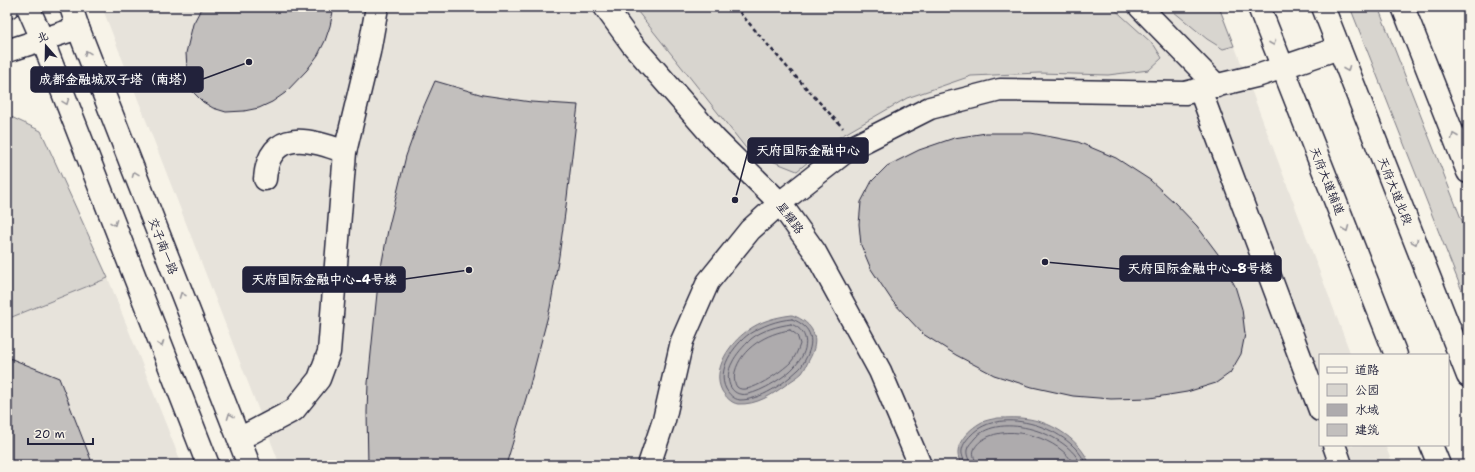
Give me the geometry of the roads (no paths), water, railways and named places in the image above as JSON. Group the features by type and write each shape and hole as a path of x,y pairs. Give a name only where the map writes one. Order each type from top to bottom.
{"street":[{"path":"28,7 42,39 208,465"},
{"name":"交子南一路","path":"70,7 249,465"},
{"path":"239,440 294,410 319,379 327,359 329,352 345,152 369,52 377,7"},
{"name":"星耀路","path":"605,7 632,44 715,139 780,203 815,252 880,371 920,465"},
{"path":"1140,7 1208,88 1319,407"},
{"name":"天府大道辅道","path":"1259,7 1396,354"},
{"name":"天府大道北段","path":"1323,7 1468,376"},
{"path":"1403,7 1468,172"},
{"path":"7,51 78,28"},
{"path":"649,465 664,420 682,341 708,282 750,230 780,203 849,149 930,108 1000,90 1185,93 1254,77 1339,48"},
{"path":"265,179 266,166 276,148 294,140 320,143 345,152"},
{"path":"1334,446 1341,465"},
{"path":"1431,446 1439,465"}],"water":[{"path":"792,315 806,322 815,339 813,352 802,373 776,392 758,401 738,404 731,401 722,391 719,383 719,374 724,358 734,342 747,331 763,322 774,318"},
{"path":"998,418 1029,419 1048,424 1066,434 1080,448 1090,465 962,465 958,452 962,440 976,425"}],"place":[{"name":"成都金融城双子塔（南塔）","path":"249,62"},
{"name":"天府国际金融中心","path":"735,200"},
{"name":"天府国际金融中心-8号楼","path":"1045,262"},
{"name":"天府国际金融中心-4号楼","path":"469,270"}]}
